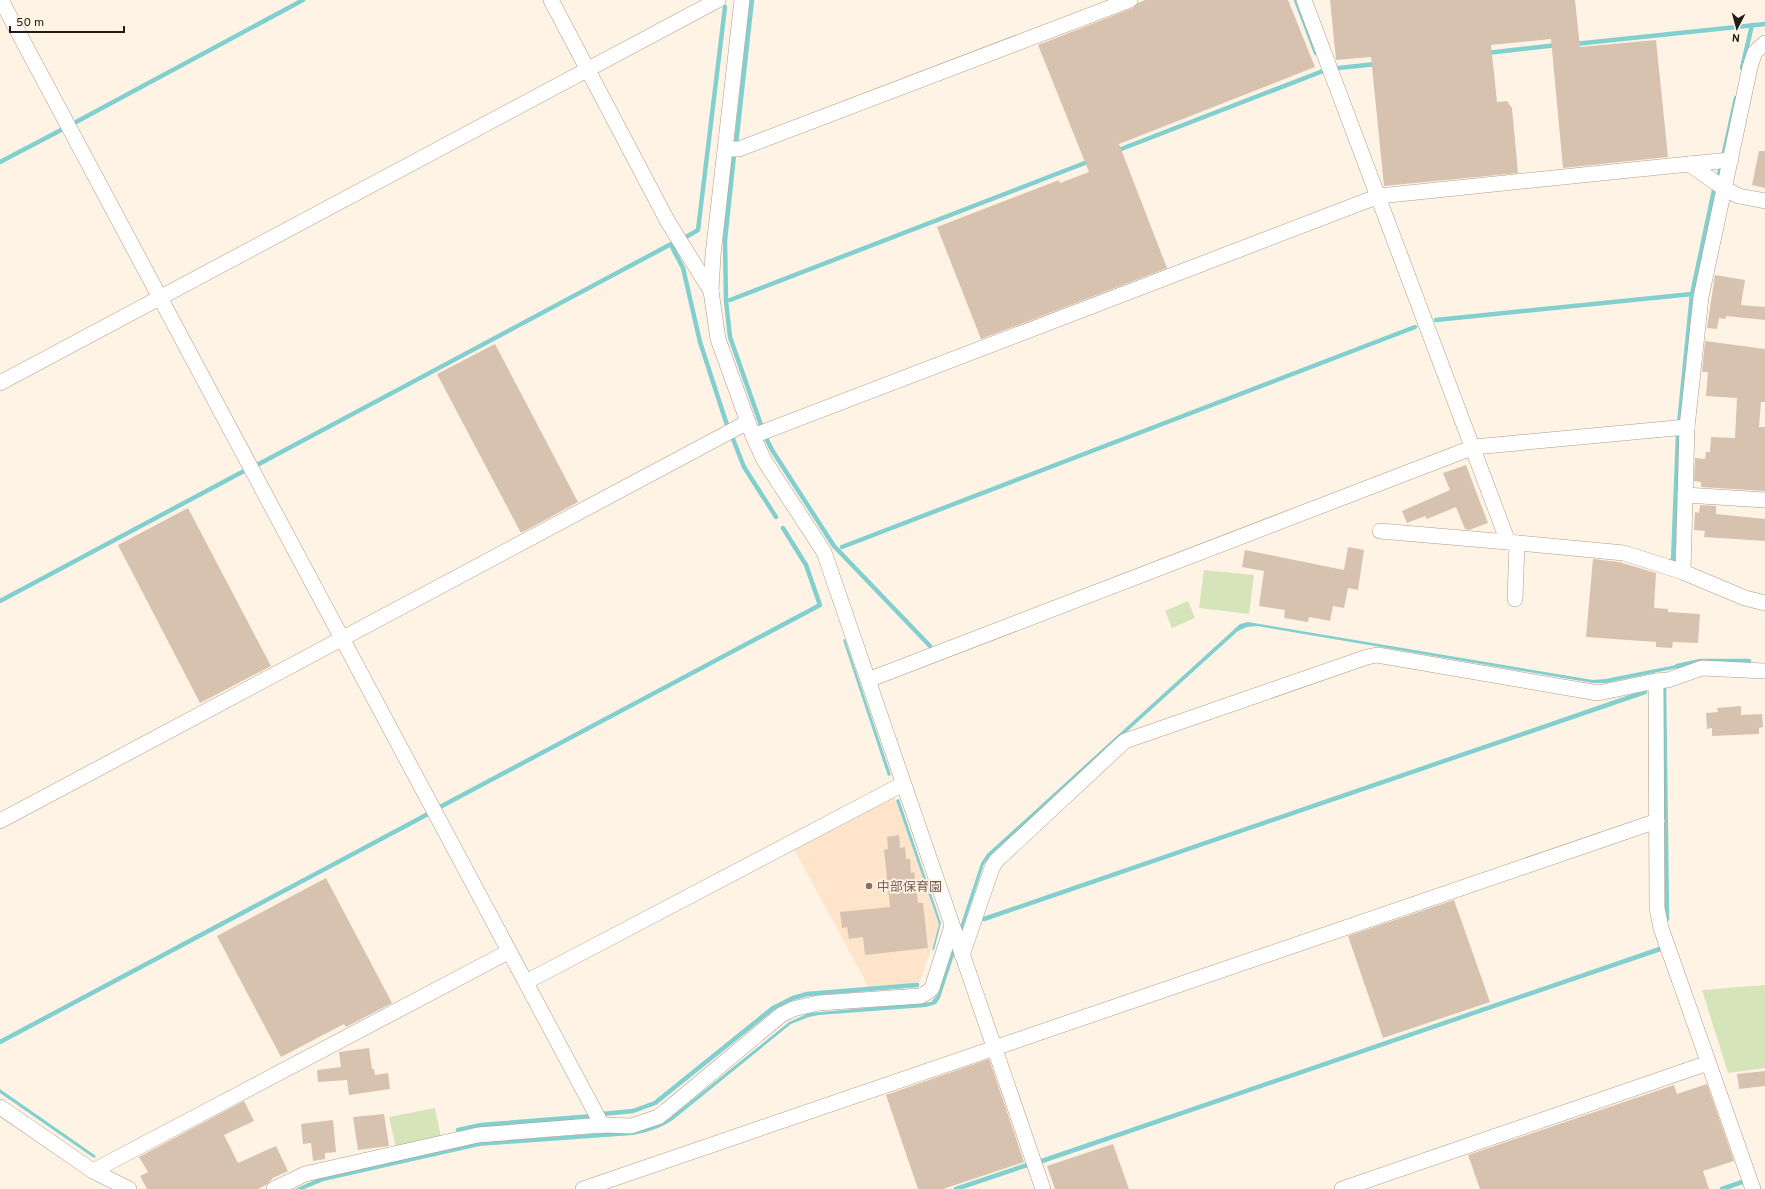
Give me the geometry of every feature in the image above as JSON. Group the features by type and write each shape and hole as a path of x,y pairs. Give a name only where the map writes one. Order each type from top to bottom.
{"street":[{"path":"1,0 508,952 526,982 602,1125"},
{"path":"551,0 668,222 711,291"},
{"path":"0,383 718,0"},
{"path":"742,0 713,255 711,291 718,338 750,429 764,460 824,552 1043,1189"},
{"path":"726,149 739,149 1130,0"},
{"path":"1304,0 1474,447 1513,542 1515,600"},
{"path":"1683,572 1685,495 1682,428 1702,297 1725,189 1725,160 1755,52 1765,43"},
{"path":"0,821 342,639 750,429 1379,196 1725,160"},
{"path":"1689,164 1725,189 1739,196 1765,201"},
{"path":"868,680 1474,447 1682,428"},
{"path":"1685,495 1765,500"},
{"path":"1380,531 1624,553 1683,572 1746,598 1765,603"},
{"path":"961,952 992,868 996,861 1125,741 1367,657 1377,655 1598,692 1668,680 1702,668 1765,671"},
{"path":"1656,681 1657,908 1661,928 1753,1189"},
{"path":"526,982 903,784"},
{"path":"583,1189 1657,821"},
{"path":"274,1189 305,1174 478,1135 602,1125 631,1126 658,1117 781,1015 793,1009 818,1003 921,996 925,994 932,988 954,930"},
{"path":"93,1171 508,952"},
{"path":"1342,1189 1708,1063"},
{"path":"0,1107 93,1171 129,1189"}],"shaded area":[{"name":"中部保育園","path":"892,796 896,800 939,924 919,984 869,988 793,847"}],"green space":[{"path":"1204,570 1254,575 1249,614 1199,608"},
{"path":"1188,601 1195,618 1172,628 1165,611"},
{"path":"1765,985 1765,1068 1728,1073 1702,990"},
{"path":"435,1108 441,1137 396,1148 389,1117"}],"water":[{"path":"1248,622 1593,680 1681,664 1682,667 1606,683 1593,683 1257,626 1247,627 1238,631 991,855 984,864 940,998 936,1004 926,1007 819,1015 791,1024 674,1119 650,1131 633,1135 480,1146 324,1181 304,1189 295,1189 321,1177 480,1142 631,1131 652,1127 671,1117 789,1022 809,1013 931,1002 938,994 981,863 987,854 1240,624"},
{"path":"845,639 891,775 888,776 843,640"},
{"path":"899,799 941,923 934,950 932,950 939,924 896,800"},
{"path":"0,1089 96,1156 94,1158 0,1093"}],"building":[{"path":"1145,0 1288,0 1315,67 1119,144 1167,268 981,339 937,227 1059,180 1060,183 1089,172 1038,45 1133,8 1138,3"},
{"path":"1330,0 1575,0 1580,47 1656,40 1668,157 1563,168 1551,39 1491,45 1497,102 1507,101 1512,108 1518,173 1384,186 1371,57 1336,60"},
{"path":"1759,151 1765,151 1765,188 1752,185"},
{"path":"1715,275 1745,280 1741,305 1765,307 1765,320 1726,316 1726,319 1719,318 1717,329 1707,328"},
{"path":"1705,341 1765,349 1765,402 1761,402 1759,427 1765,427 1765,491 1701,487 1701,482 1694,481 1695,458 1705,459 1706,452 1710,452 1711,437 1735,438 1737,398 1706,396 1708,372 1702,372"},
{"path":"495,344 578,502 521,533 437,374"},
{"path":"1466,465 1488,523 1469,530 1465,529 1456,507 1427,519 1425,516 1407,523 1402,511 1450,490 1443,473"},
{"path":"1700,505 1716,506 1716,514 1765,519 1765,541 1704,537 1705,531 1694,530 1695,512 1699,513"},
{"path":"188,508 271,666 200,703 118,545"},
{"path":"1348,547 1364,550 1358,590 1348,588 1344,608 1333,606 1330,621 1309,617 1308,622 1284,618 1285,610 1259,606 1264,571 1242,567 1245,550 1344,570"},
{"path":"1593,559 1619,562 1656,573 1654,608 1668,609 1668,612 1700,614 1698,643 1673,642 1672,648 1656,647 1656,642 1586,637"},
{"path":"1741,706 1741,715 1762,714 1763,727 1759,728 1759,734 1712,736 1712,728 1707,729 1706,713 1718,712 1717,708"},
{"path":"899,835 900,848 905,847 906,859 910,859 911,873 914,872 918,903 923,903 928,948 865,955 863,937 849,939 847,927 842,928 840,912 890,907 884,850 888,849 887,837"},
{"path":"326,878 392,1003 346,1027 344,1024 281,1057 217,936"},
{"path":"1454,900 1490,1002 1383,1038 1348,936"},
{"path":"369,1048 372,1069 374,1069 375,1075 388,1073 390,1089 349,1095 347,1080 318,1082 317,1070 341,1067 339,1052"},
{"path":"989,1059 1024,1162 943,1189 918,1189 886,1095"},
{"path":"1765,1071 1765,1086 1739,1089 1737,1074"},
{"path":"1707,1084 1734,1161 1703,1171 1709,1189 1480,1189 1468,1155 1674,1085 1677,1094"},
{"path":"244,1101 254,1121 224,1135 238,1163 276,1146 288,1171 273,1178 266,1185 258,1189 147,1189 140,1176 148,1172 139,1157"},
{"path":"384,1114 389,1146 358,1150 353,1117"},
{"path":"333,1120 336,1152 325,1153 325,1159 313,1161 311,1143 303,1144 301,1124"},
{"path":"1113,1144 1129,1189 1055,1189 1047,1166"}],"waterway":[{"path":"76,122 303,0"},
{"path":"736,144 752,0"},
{"path":"1296,0 1316,53"},
{"path":"686,237 698,230 725,7"},
{"path":"1575,44 1765,24"},
{"path":"1742,68 1752,25"},
{"path":"1487,53 1557,45"},
{"path":"1338,68 1376,64"},
{"path":"1116,151 1323,71"},
{"path":"1719,175 1736,98"},
{"path":"0,162 63,129"},
{"path":"734,155 725,240 726,301 730,337 761,425"},
{"path":"730,300 1090,161"},
{"path":"1670,561 1673,562 1678,434 1692,294 1714,190"},
{"path":"257,465 673,243"},
{"path":"671,245 683,268 700,342 727,425"},
{"path":"1436,320 1692,294"},
{"path":"842,547 1415,327"},
{"path":"766,438 772,450 834,546 930,646"},
{"path":"733,439 744,467 776,517"},
{"path":"0,601 244,471"},
{"path":"440,807 820,605 806,565 783,528"},
{"path":"1677,666 1700,661 1749,661"},
{"path":"1664,686 1667,919"},
{"path":"984,919 1645,692"},
{"path":"0,1042 428,814"},
{"path":"1042,1161 1660,949"},
{"path":"602,1114 633,1111 655,1103 773,1008 793,998 807,994 917,985"},
{"path":"458,1130 481,1125 593,1116"},
{"path":"956,1189 1027,1165"},
{"path":"1722,1189 1745,1181"}],"place":[{"name":"中部保育園","path":"869,886"}]}
